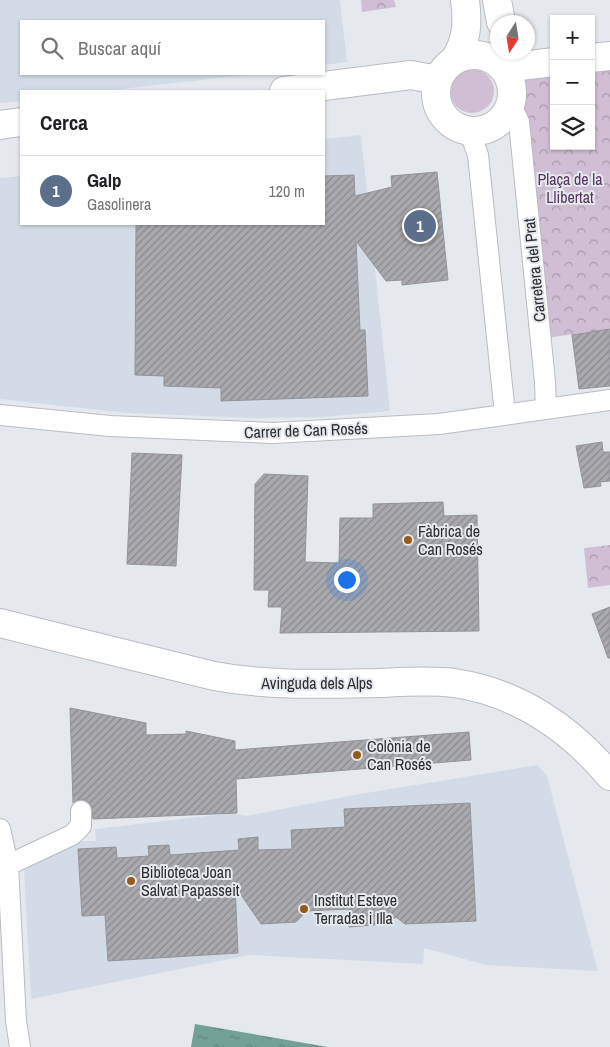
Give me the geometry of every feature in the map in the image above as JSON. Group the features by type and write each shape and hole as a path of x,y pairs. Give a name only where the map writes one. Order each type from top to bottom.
{"street":[{"path":"465,0 468,24 466,36 446,70 436,96 440,110 457,127 469,130 491,128 506,115 510,104 511,84 503,60 550,62"},
{"path":"497,0 499,15"},
{"path":"292,90 446,70 465,56 482,55 490,58"},
{"path":"595,58 610,56"},
{"name":"Carretera del Prat","path":"510,104 518,122 545,382 546,408"},
{"path":"0,124 20,122"},
{"path":"469,130 478,155 505,414"},
{"name":"Carrer de Can Rosés","path":"0,415 119,427 273,433 439,424 610,400"},
{"name":"Avinguda dels Alps","path":"0,623 205,674 250,683 441,682 486,690 524,705 560,727 584,748 610,776"},
{"path":"8,865 72,835 81,826 81,811"},
{"path":"0,829 8,865 16,1021 20,1047"}],"shaded area":[{"path":"0,0 340,0 347,62 325,65 325,20 20,20 20,75 245,75 112,90 20,90 20,101 0,103"},
{"path":"361,135 390,411 324,417 252,418 126,413 0,399 0,178 20,176 20,225 325,225 325,139"},
{"name":"Institut Esteve Terradas i Illa","path":"537,765 547,776 598,971 486,965 424,948 423,964 249,955 31,999 24,870 75,841 96,841 95,829 232,813 246,816 354,795"}],"green space":[{"path":"361,0 394,0 396,7 362,12"},
{"name":"Plaça de la Llibertat","path":"610,66 610,329 546,338 519,81 525,74 550,71 550,150 595,150 595,68"},
{"path":"468,69 476,69 488,75 494,91 488,107 476,113 468,113 456,107 450,95 450,87 456,75"},
{"path":"610,545 610,585 588,588 584,548"}],"water":[{"path":"195,1024 328,1047 191,1047"}],"building":[{"path":"437,172 448,280 402,285 402,280 386,281 356,241 360,330 365,330 368,396 221,401 221,388 164,386 164,376 135,375 136,225 325,225 325,176 354,175 355,196 392,187 391,176"},
{"path":"610,329 610,386 579,389 572,335"},
{"path":"602,442 603,452 610,452 610,481 600,482 601,486 584,488 576,446"},
{"path":"132,453 182,455 176,566 127,564"},
{"name":"Fàbrica de Can Rosés","path":"264,474 308,476 305,562 339,563 340,518 373,518 373,504 443,502 444,516 477,515 479,631 280,633 282,607 268,607 269,590 254,590 255,484"},
{"path":"610,607 610,658 608,658 592,614"},
{"path":"70,708 146,723 146,735 186,734 186,731 235,741 235,750 469,732 471,760 236,779 237,813 93,819 91,806 87,801 81,799 73,803"},
{"path":"470,803 476,921 405,924 396,917 386,924 349,927 348,909 307,911 296,922 261,924 235,886 238,953 108,961 105,915 82,916 78,849 116,847 117,858 149,856 148,846 169,845 170,855 239,850 238,839 258,837 258,850 292,849 291,830 345,827 344,809"}],"place":[{"name":"Galp","path":"420,226"},
{"name":"Fàbrica de Can Rosés","path":"408,540"},
{"name":"Colònia de Can Rosés","path":"357,755"},
{"name":"Biblioteca Joan Salvat Papasseit","path":"131,881"},
{"name":"Institut Esteve Terradas i Illa","path":"304,909"}]}
